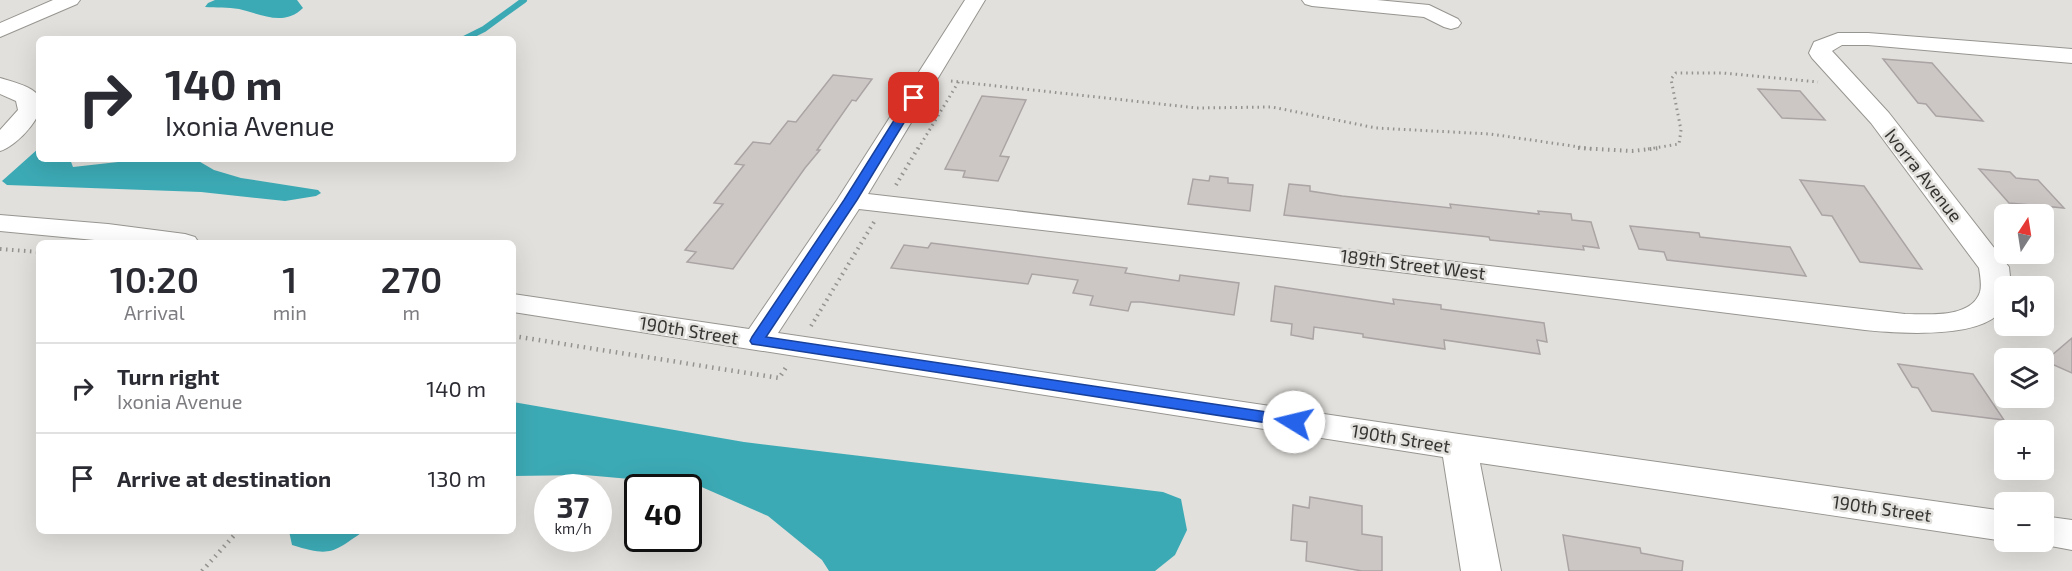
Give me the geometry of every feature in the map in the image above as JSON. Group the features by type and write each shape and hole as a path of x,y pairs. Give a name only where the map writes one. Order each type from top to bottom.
{"street":[{"path":"0,31 70,0"},
{"path":"757,341 851,200 975,0"},
{"path":"1312,0 1429,10 1451,22"},
{"name":"Ivorra Avenue","path":"1975,315 1988,307 1995,298 1997,279 1994,267 1880,118 1820,52 1828,42 1838,39 1859,39 2072,56"},
{"path":"0,85 27,98 30,111 15,130 0,143"},
{"name":"189th Street West","path":"851,200 1294,250 1896,323 1936,324 1975,315"},
{"path":"0,223 86,229 164,240"},
{"name":"190th Street","path":"516,303 1459,447 1994,524"},
{"path":"1459,447 1480,571"},
{"path":"2054,533 2072,535"}],"path":[{"path":"926,78 1197,108 1220,109 1248,106 1282,108 1378,128 1488,134 1541,143 1620,151 1660,149 1679,144 1681,130 1671,79 1676,73 1723,73 1848,85"},
{"path":"516,336 779,378 958,81"},
{"path":"0,249 36,252"},
{"path":"202,571 235,534"}],"water":[{"path":"215,0 297,0 303,8 288,17 272,18 239,9 205,7"},
{"path":"36,151 36,162 71,162 73,167 118,162 200,162 214,170 241,178 318,190 321,193 316,196 285,201 201,192 7,185 2,181"},
{"path":"516,403 744,442 1163,492 1181,499 1187,530 1175,555 1155,571 829,571 822,560 768,516 702,487 702,474 624,474 624,478 612,477 612,474 516,476"},
{"path":"290,534 360,534 331,551 315,551 292,545"}],"building":[{"path":"1883,59 1932,63 1983,121 1936,116 1926,104 1918,103"},
{"path":"833,75 872,79 856,101 852,100 817,150 820,150 733,269 687,262 696,252 685,250 723,204 714,203 744,165 735,164 753,142 770,144 788,121 796,122"},
{"path":"1758,89 1800,91 1825,120 1782,118"},
{"path":"982,96 1026,100 1000,156 1009,157 998,181 963,177 965,171 945,169"},
{"path":"1979,169 2010,172 2016,178 2038,180 2064,208 2054,207 2054,204 2009,203"},
{"path":"1210,176 1228,178 1228,183 1253,185 1250,211 1188,204 1193,179 1209,181"},
{"path":"1800,180 1864,186 1922,269 1860,262 1832,216 1822,215"},
{"path":"1289,184 1310,186 1310,191 1342,196 1451,208 1450,204 1539,214 1538,211 1571,214 1572,220 1591,222 1599,248 1583,246 1584,250 1490,240 1489,237 1284,215"},
{"path":"1630,226 1699,233 1700,237 1790,247 1806,276 1667,260 1664,252 1639,249"},
{"path":"931,243 1127,268 1125,273 1179,281 1180,275 1239,283 1234,315 1141,302 1131,302 1128,311 1090,305 1093,296 1073,293 1078,280 1032,274 1028,284 891,268 904,245 928,248"},
{"path":"1275,286 1394,304 1393,299 1441,305 1441,309 1544,323 1547,342 1537,340 1540,354 1444,340 1445,349 1314,327 1313,339 1291,335 1292,324 1271,321"},
{"path":"2072,338 2072,373 2054,365 2054,353"},
{"path":"1898,364 1973,374 2004,420 1932,411 1918,388 1912,387"},
{"path":"1310,497 1362,506 1362,534 1382,537 1382,571 1362,571 1306,561 1307,542 1291,540 1293,505 1309,508"},
{"path":"1563,535 1640,548 1641,553 1683,561 1682,571 1569,571"}],"waterway":[{"path":"470,36 484,29 524,0"}],"route":[{"path":"914,98 851,200 757,341 1294,422"}]}
